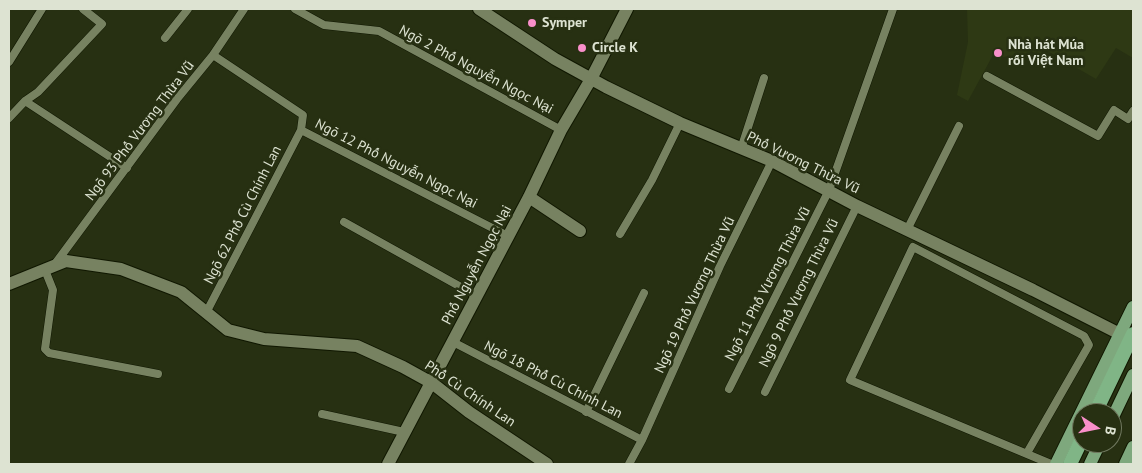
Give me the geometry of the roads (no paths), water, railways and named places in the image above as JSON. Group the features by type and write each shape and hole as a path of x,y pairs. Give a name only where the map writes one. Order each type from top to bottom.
{"highway":[{"path":"1099,403 1127,334"}],"main road":[{"path":"1056,464 1127,334 1133,307"},
{"path":"1120,403 1133,375"},
{"path":"1125,464 1133,447"}],"street":[{"name":"Phố Vương Thừa Vũ","path":"479,9 555,59 591,79 680,123 772,162 829,190 856,206 1127,334"},
{"name":"Phố Nguyễn Ngọc Nại","path":"388,464 529,197 561,130 591,79 627,9"},
{"path":"529,197 580,231"},
{"name":"Phố Cù Chính Lan","path":"9,284 66,261 121,270 180,292 228,330 264,339 357,346 403,367 432,383 469,412 548,464"}],"lane":[{"path":"9,62 42,9"},
{"path":"9,118 25,101 38,92 102,24 84,9"},
{"path":"164,38 188,9"},
{"name":"Ngõ 93 Phố Vương Thừa Vũ","path":"49,268 177,99 213,55 244,9"},
{"name":"Ngõ 2 Phố Nguyễn Ngọc Nại","path":"295,9 324,25 379,31 561,130"},
{"name":"Ngõ 11 Phố Vương Thừa Vũ","path":"729,389 829,190 893,9"},
{"name":"Ngõ 12 Phố Nguyễn Ngọc Nại","path":"213,55 303,115 301,130 508,236"},
{"path":"988,76 1098,136 1114,110 1128,119 1133,110"},
{"path":"741,149 764,78"},
{"path":"25,101 126,168"},
{"path":"620,234 652,180 680,123"},
{"path":"907,230 959,126"},
{"name":"Ngõ 62 Phố Cù Chính Lan","path":"206,313 301,130"},
{"name":"Ngõ 19 Phố Vương Thừa Vũ","path":"629,464 642,440 720,266 772,162"},
{"name":"Ngõ 9 Phố Vương Thừa Vũ","path":"765,392 856,206"},
{"path":"344,222 477,296"},
{"path":"1027,453 1088,345 1084,336 913,247 850,380 1051,464"},
{"path":"49,268 53,290 45,349 49,353 158,374"},
{"path":"1026,306 1033,290"},
{"path":"586,412 644,293"},
{"name":"Ngõ 18 Phố Cù Chính Lan","path":"453,342 642,440"},
{"path":"322,414 404,432"}],"place":[{"name":"Symper","path":"532,23"},
{"name":"Circle K","path":"582,48"},
{"name":"Nhà hát Múa rối Việt Nam","path":"998,53"}]}
